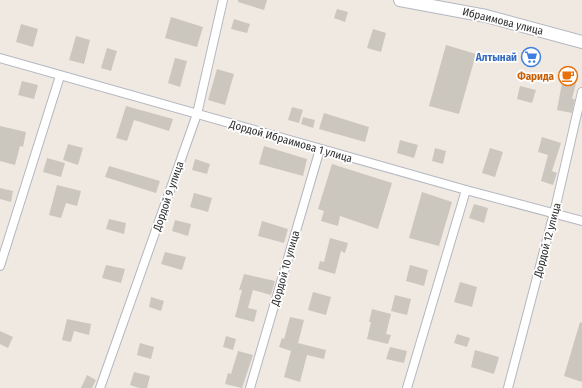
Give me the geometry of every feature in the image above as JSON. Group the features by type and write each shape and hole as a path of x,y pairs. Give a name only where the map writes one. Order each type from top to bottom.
{"main road":[{"name":"Ибраимова улица","path":"400,0 486,16 582,42"}],"street":[{"name":"Дордой 9 улица","path":"100,388 197,114 223,0"},
{"name":"Дордой Ибраимова 1 улица","path":"0,58 466,190 582,221"},
{"path":"0,266 60,76"},
{"name":"Дордой 12 улица","path":"508,388 554,214 582,92"},
{"name":"Дордой 10 улица","path":"250,388 320,149"},
{"path":"407,388 466,190"}],"building":[{"path":"238,0 267,0 264,10 238,2"},
{"path":"337,9 348,12 345,22 334,18"},
{"path":"171,17 203,27 197,47 165,38"},
{"path":"234,19 250,24 247,33 231,29"},
{"path":"21,24 38,29 33,47 16,42"},
{"path":"373,29 386,33 381,52 367,48"},
{"path":"76,36 90,40 84,64 69,60"},
{"path":"446,45 476,54 459,114 429,106"},
{"path":"107,48 117,51 111,71 101,68"},
{"path":"175,58 187,61 180,87 168,83"},
{"path":"217,69 234,74 225,105 208,100"},
{"path":"562,71 578,75 572,99 575,99 572,113 557,110 562,83 560,83"},
{"path":"22,81 38,85 34,99 18,95"},
{"path":"520,86 536,90 532,103 517,99"},
{"path":"126,106 173,119 169,131 134,120 127,141 116,138"},
{"path":"292,107 303,110 299,123 288,120"},
{"path":"324,113 369,127 365,142 319,129"},
{"path":"303,117 315,120 313,128 301,124"},
{"path":"0,126 26,132 23,147 20,146 15,165 0,161"},
{"path":"542,137 561,143 552,171 557,173 553,185 541,181 548,155 538,152"},
{"path":"400,140 418,145 414,158 397,153"},
{"path":"68,144 83,148 78,165 63,160"},
{"path":"264,146 307,159 303,176 259,164"},
{"path":"435,148 446,151 443,164 432,161"},
{"path":"490,148 503,152 495,177 482,173"},
{"path":"47,158 65,163 61,177 43,172"},
{"path":"195,159 210,164 207,174 192,170"},
{"path":"332,164 392,183 378,229 340,216 338,226 321,221 324,211 318,209"},
{"path":"109,166 160,181 156,193 105,177"},
{"path":"57,185 81,191 77,206 66,203 61,218 49,215"},
{"path":"0,188 13,191 11,202 0,199"},
{"path":"422,192 452,202 439,246 409,238"},
{"path":"194,193 212,198 208,212 190,207"},
{"path":"474,204 488,208 484,223 469,218"},
{"path":"109,219 126,223 124,234 106,229"},
{"path":"175,220 191,224 188,236 172,231"},
{"path":"262,221 288,229 284,243 258,236"},
{"path":"330,238 348,243 345,253 341,251 335,274 318,269 320,261 324,262"},
{"path":"165,252 186,257 182,270 161,264"},
{"path":"106,265 125,269 121,283 102,278"},
{"path":"410,265 428,270 424,286 406,281"},
{"path":"244,274 275,281 271,295 253,290 248,308 257,310 254,322 235,317 242,290 239,290"},
{"path":"460,282 477,287 472,307 454,302"},
{"path":"313,292 331,297 326,315 308,310"},
{"path":"395,295 411,299 407,315 391,311"},
{"path":"151,297 164,301 161,311 149,307"},
{"path":"372,309 391,314 386,334 391,335 388,344 367,339"},
{"path":"290,317 304,320 298,343 326,350 324,359 307,355 300,382 284,377 291,351 279,347 282,338 284,339"},
{"path":"67,319 91,324 89,335 74,331 71,342 62,340"},
{"path":"580,322 582,323 582,382 564,376"},
{"path":"0,331 13,337 8,348 0,344"},
{"path":"457,334 470,338 467,347 454,343"},
{"path":"226,336 236,339 233,350 223,347"},
{"path":"140,343 154,347 151,359 137,355"},
{"path":"390,347 407,351 404,363 386,359"},
{"path":"475,350 499,357 494,374 471,367"},
{"path":"238,351 253,355 242,388 225,384 228,373 231,374"},
{"path":"134,372 150,376 147,388 139,388 130,385"},
{"path":"87,375 96,380 92,388 81,388"}],"place":[{"name":"Алтынай","path":"531,57"},
{"name":"Фарида","path":"568,76"}]}
